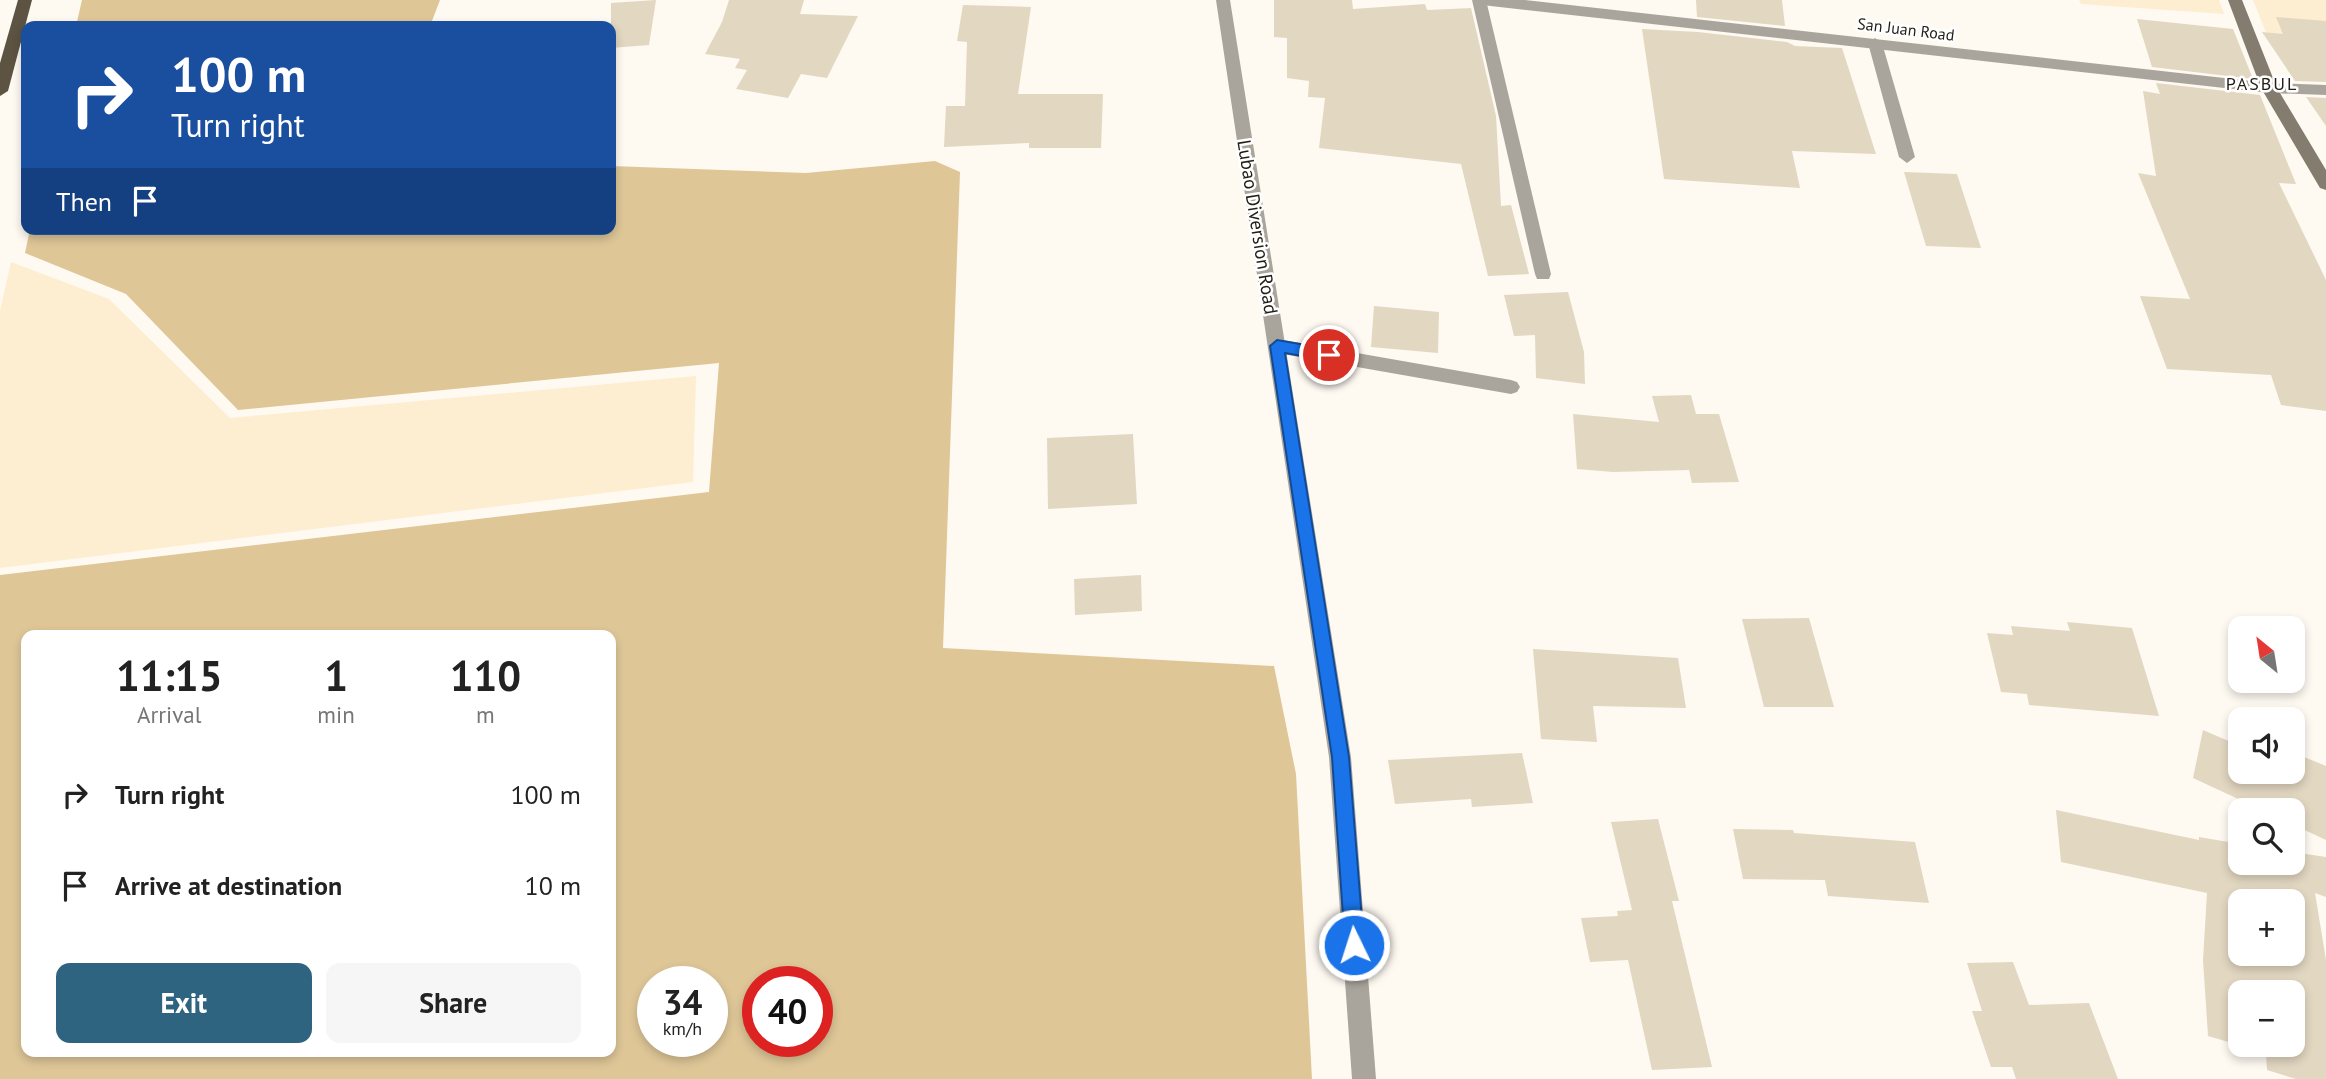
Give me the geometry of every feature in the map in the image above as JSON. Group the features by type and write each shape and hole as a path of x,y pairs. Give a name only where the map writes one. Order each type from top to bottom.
{"highway":[{"path":"0,91 25,0"}],"main road":[{"path":"2235,0 2269,88 2326,184"}],"street":[{"name":"Lubao Diversion Road","path":"1223,0 1340,757 1364,1079"},
{"path":"1481,0 1543,274"},
{"name":"San Juan Road","path":"1481,0 2269,88 2326,90"},
{"path":"1875,43 1908,157"},
{"path":"1277,346 1511,387"}],"shaded area":[{"path":"82,0 440,0 432,21 77,21"},
{"path":"2079,0 2219,0 2224,14 2081,4"},
{"path":"2253,0 2326,0 2326,64 2269,40"},
{"path":"935,161 960,172 943,648 1274,666 1296,774 1312,1079 0,1079 0,575 709,492 719,363 238,410 126,294 25,253 29,235 616,235 616,166 806,173"},
{"path":"11,262 109,299 230,418 696,376 693,482 0,568 0,311"}],"building":[{"path":"656,0 649,45 616,48 616,21 611,21 611,3"},
{"path":"729,0 804,0 800,14 858,16 827,78 801,74 788,98 736,89 747,70 735,68 740,59 705,54 722,22"},
{"path":"1274,0 1352,0 1353,9 1425,4 1427,10 1471,8 1496,116 1501,206 1511,205 1529,274 1488,276 1461,164 1319,148 1325,98 1308,97 1309,81 1287,78 1287,38 1274,37"},
{"path":"1696,0 1782,0 1785,26 1697,17"},
{"path":"963,5 1031,7 1018,94 1103,94 1101,148 1029,148 1029,143 944,147 946,106 965,106 967,42 957,41"},
{"path":"2276,17 2326,21 2326,82 2295,81 2262,32 2283,34"},
{"path":"2137,19 2233,29 2253,79 2152,67"},
{"path":"1642,29 1698,32 1787,42 1795,46 1842,48 1876,154 1792,151 1800,188 1664,179"},
{"path":"2156,83 2260,95 2296,184 2279,183 2326,280 2326,411 2281,405 2271,375 2167,369 2140,296 2190,299 2138,173 2156,176 2143,91 2160,94"},
{"path":"2306,97 2326,98 2326,126"},
{"path":"1904,172 1957,174 1981,248 1926,246"},
{"path":"1568,292 1584,352 1585,384 1536,378 1535,335 1514,336 1504,295"},
{"path":"1374,306 1439,312 1438,353 1371,347"},
{"path":"1691,395 1696,414 1719,414 1739,482 1692,483 1689,470 1613,472 1577,469 1573,414 1659,422 1652,396"},
{"path":"1133,434 1137,504 1048,509 1047,438"},
{"path":"1141,575 1142,611 1075,615 1074,579"},
{"path":"1809,618 1834,707 1764,707 1742,619"},
{"path":"2067,622 2132,628 2159,716 2029,705 2027,694 2001,692 1987,633 2013,635 2011,626 2070,631"},
{"path":"1533,649 1678,658 1686,708 1593,706 1597,742 1541,739"},
{"path":"2203,730 2228,741 2228,784 2305,784 2305,757 2326,766 2326,840 2305,830 2305,798 2236,798 2193,778"},
{"path":"1522,753 1533,803 1472,807 1471,799 1395,804 1388,760"},
{"path":"2056,810 2199,840 2199,837 2228,842 2228,875 2305,875 2305,854 2326,857 2326,897 2315,893 2326,960 2326,1079 2296,1079 2267,1070 2266,1057 2305,1057 2305,980 2228,980 2228,1042 2208,1036 2203,960 2207,893 2061,862"},
{"path":"1658,819 1679,901 1672,901 1712,1067 1652,1070 1628,960 1590,962 1581,918 1618,916 1617,911 1632,910 1611,822"},
{"path":"1733,829 1793,830 1794,833 1915,842 1929,903 1828,896 1825,880 1743,879"},
{"path":"2013,962 2029,1005 2089,1003 2118,1079 2016,1079 2012,1067 1991,1067 1972,1011 1982,1011 1967,963"}],"district":[{"name":"PASBUL","path":"2262,84"}],"route":[{"path":"1329,355 1277,346 1340,757 1354,945"}]}
